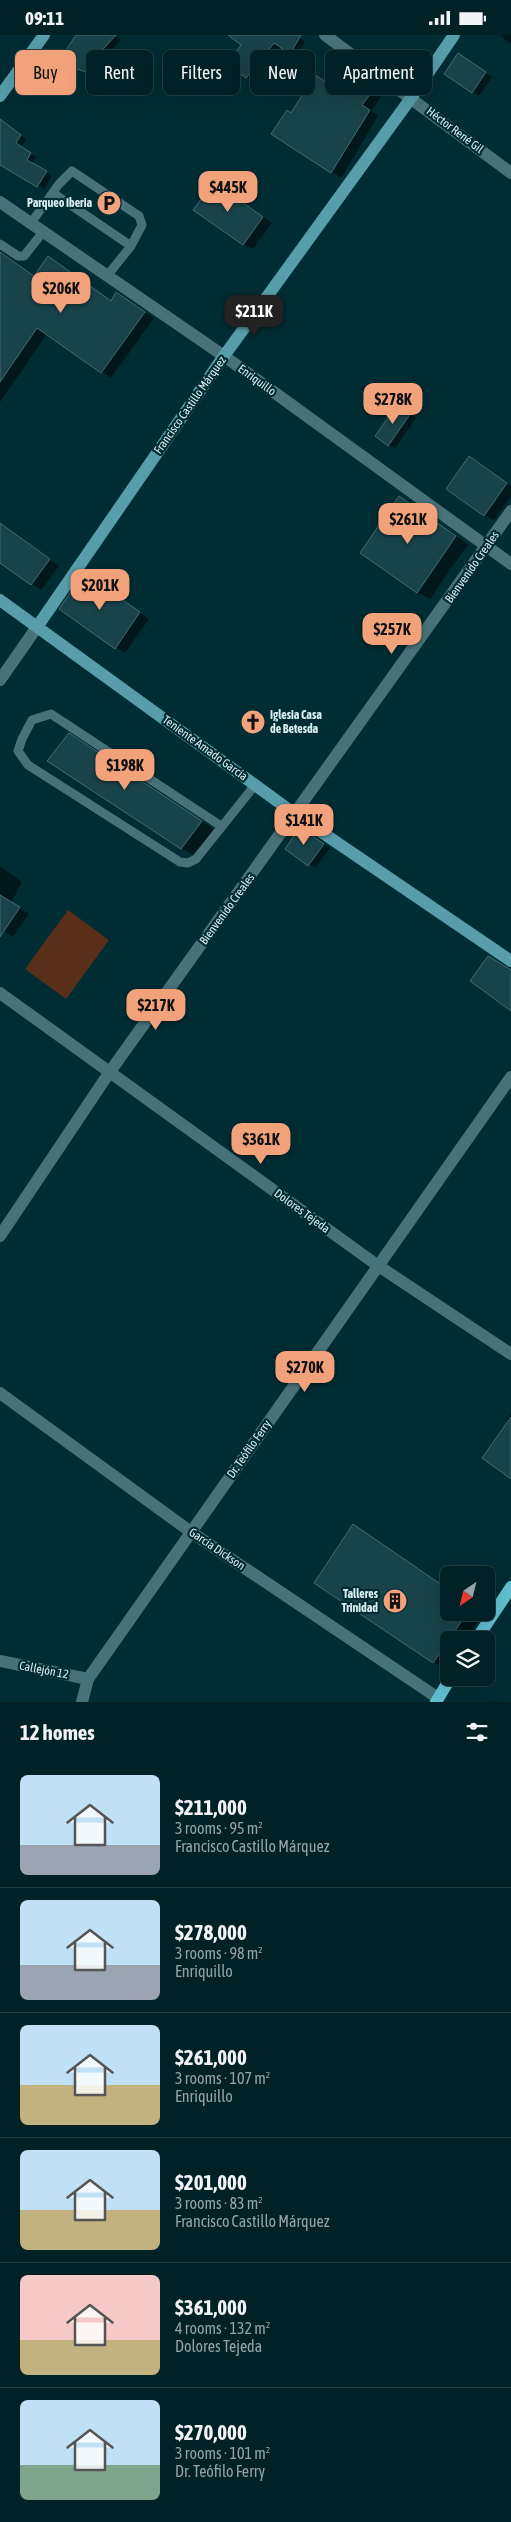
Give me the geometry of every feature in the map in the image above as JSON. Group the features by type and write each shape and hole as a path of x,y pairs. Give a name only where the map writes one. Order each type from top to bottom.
{"main road":[{"path":"0,96 44,35"},
{"name":"Francisco Castillo Márquez","path":"38,627 224,356 411,98 454,35"},
{"name":"Teniente Amado García","path":"0,600 295,814 511,961"},
{"path":"482,1631 511,1587"},
{"path":"437,1700 446,1686"}],"street":[{"name":"Héctor René Gil","path":"325,35 511,173"},
{"name":"Enriquillo","path":"0,203 224,356 511,564"},
{"name":"Bienvenido Creales","path":"0,1235 109,1073 511,511"},
{"name":"Francisco Castillo Márquez","path":"0,680 38,627"},
{"name":"Dolores Tejeda","path":"0,993 377,1265 511,1354"},
{"name":"Dr. Teófilo Ferry","path":"82,1702 88,1679 377,1265 511,1077"},
{"name":"García Dickson","path":"0,1393 191,1532 437,1700"},
{"name":"Callejón 12","path":"0,1661 88,1679"}],"lane":[{"path":"31,223 68,173 72,171 96,186 139,216 142,225 131,246 107,276"},
{"path":"53,193 131,246"},
{"path":"0,244 18,256 24,256 42,231"},
{"path":"221,826 50,714 41,715 32,720 22,739 18,751 28,765 180,862 188,863 196,859 255,785"}],"shaded area":[{"path":"68,910 109,940 66,999 25,969"}],"building":[{"path":"76,35 116,35 102,50 86,50 86,72 76,69 76,50 66,50"},
{"path":"228,35 301,35 292,50 284,50 274,43 268,50 250,50 250,73 246,78 240,74 240,50 237,50 241,45"},
{"path":"458,53 486,72 472,93 444,74"},
{"path":"315,75 325,81 325,95 370,95 362,105 370,110 331,173 271,134 287,110 291,113 302,95 315,95"},
{"path":"0,119 21,135 16,143 31,153 27,160 47,171 37,187 0,165"},
{"path":"214,182 263,217 243,245 193,210"},
{"path":"0,252 34,276 48,256 111,301 116,292 145,312 101,373 37,328 0,382"},
{"path":"398,404 411,413 388,446 375,436"},
{"path":"469,456 507,483 484,516 446,489"},
{"path":"399,496 456,536 417,593 360,553"},
{"path":"0,523 50,559 31,585 0,563"},
{"path":"84,573 140,612 115,649 59,609"},
{"path":"69,733 202,821 181,849 47,761"},
{"path":"300,827 324,844 308,866 285,849"},
{"path":"0,895 20,907 0,937"},
{"path":"488,956 511,970 511,1011 470,981"},
{"path":"511,1417 511,1479 482,1458"},
{"name":"Talleres Trinidad","path":"353,1524 440,1584 440,1621 462,1621 455,1631 440,1631 440,1653 433,1663 314,1583"}],"place":[{"name":"Parqueo Iberia","path":"109,203"},
{"name":"Iglesia Casa de Betesda","path":"253,722"},
{"name":"Talleres Trinidad","path":"395,1601"}]}
